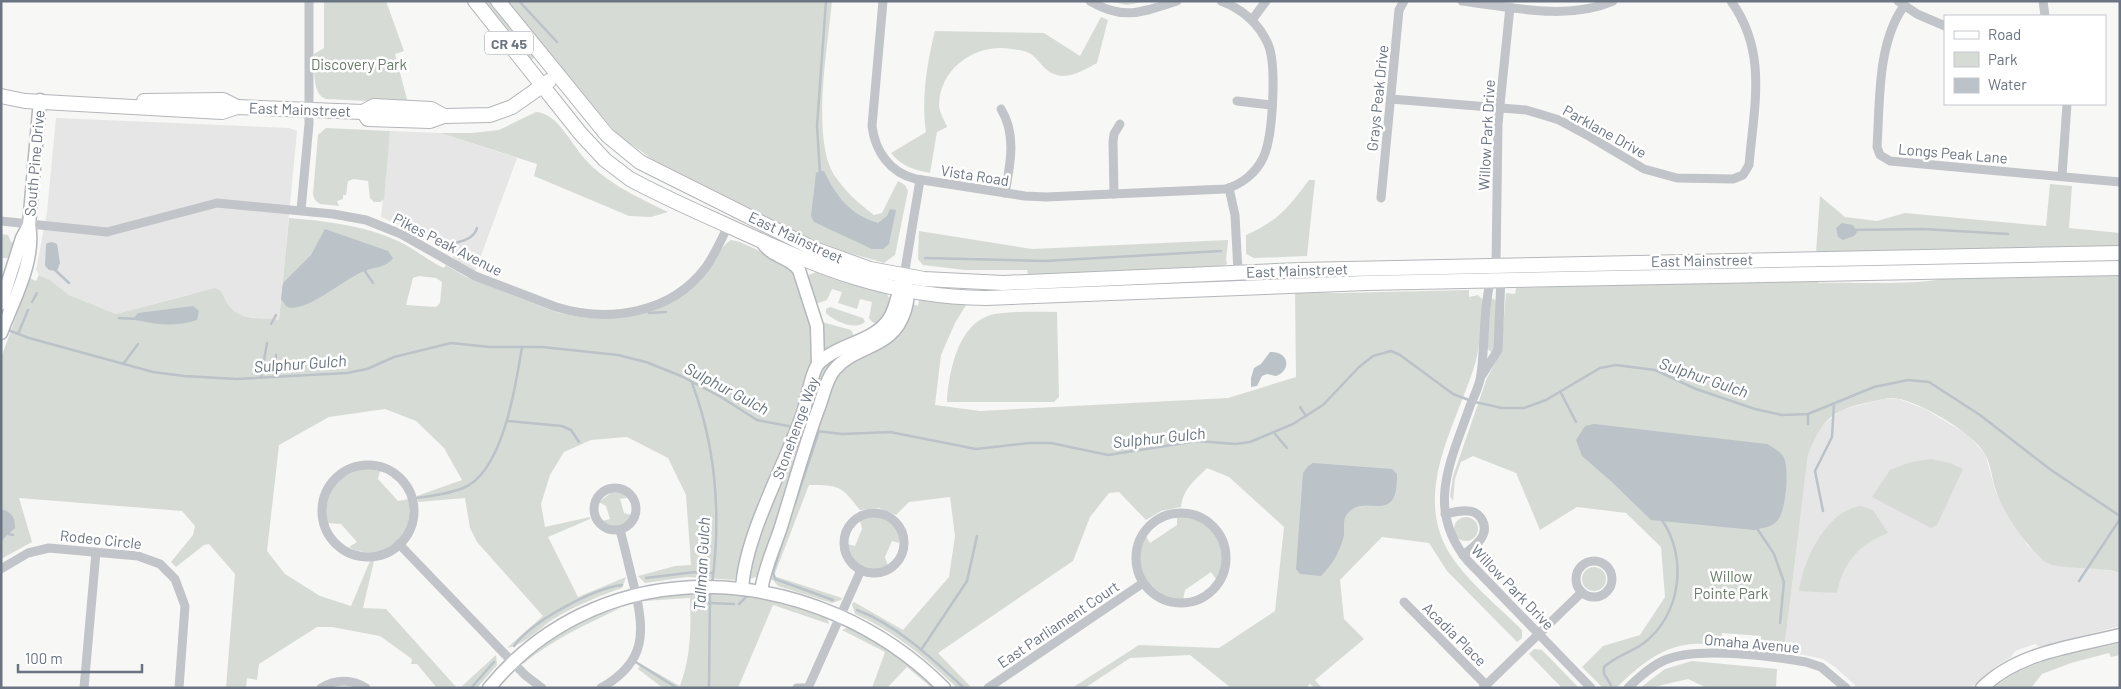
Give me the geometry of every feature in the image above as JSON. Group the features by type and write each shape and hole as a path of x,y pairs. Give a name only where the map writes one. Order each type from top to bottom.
{"main road":[{"name":"CR 45","path":"475,1 542,86"},
{"name":"CR 45","path":"498,1 558,75"},
{"name":"East Mainstreet","path":"1,96 25,100 222,112 237,107 363,112 368,119 430,121 444,116 475,116 497,113 512,107 558,75 607,135 640,162 812,248 857,264 904,276 945,282 1003,283 1238,272 1496,264 2120,253"},
{"name":"East Mainstreet","path":"1,86 26,92 40,100"},
{"name":"East Mainstreet","path":"542,86 580,133 617,170 644,187 762,242 833,272 903,291 946,297 986,298 1285,285 2120,268"}],"street":[{"path":"301,210 310,109 309,1"},
{"name":"Vista Road","path":"883,1 872,130 876,146 889,165 906,176 920,180 1046,198 1229,188"},
{"path":"1090,1 1110,11 1128,14 1177,1"},
{"path":"1221,1 1235,7 1252,20 1265,39 1272,56 1274,76 1267,146 1262,160 1250,175 1229,188 1235,215 1238,272"},
{"path":"1252,20 1266,1"},
{"name":"Grays Peak Drive","path":"1381,198 1400,10 1404,1"},
{"path":"1462,1 1510,7 1577,11 1613,1"},
{"name":"Parklane Drive","path":"1391,99 1526,110 1559,120 1627,160 1664,175 1677,178 1714,180 1740,177 1746,172 1749,165 1757,72 1750,34 1731,1"},
{"path":"2043,1 2045,15"},
{"path":"1901,4 1944,26"},
{"name":"Longs Peak Lane","path":"1901,4 1886,43 1876,147 1877,158 1890,161 2120,182"},
{"name":"Willow Park Drive","path":"1481,376 1498,350 1496,264 1499,108 1510,7"},
{"name":"South Pine Drive","path":"1,333 17,275 31,238 29,225 40,100"},
{"path":"1237,101 1271,105"},
{"path":"2062,176 2067,105"},
{"path":"1001,109 1009,125 1011,149 1005,193"},
{"path":"1114,194 1113,142 1114,134 1120,124"},
{"name":"Stonehenge Way","path":"736,588 742,576 759,524 797,447 811,410 828,380 840,364 852,355 884,340 896,331 903,316 904,276 920,180"},
{"name":"Pikes Peak Avenue","path":"1,221 106,232 216,203 301,210 345,216 381,226 421,244 475,276 563,310 608,314 640,311 675,295 707,266 728,226"},
{"path":"762,242 769,252 796,265 799,270 817,326 818,364"},
{"name":"South Pine Drive","path":"1,304 17,275"},
{"name":"Willow Park Drive","path":"1496,280 1481,376 1446,476 1443,496 1445,514 1452,538 1463,555 1591,688"},
{"name":"Stonehenge Way","path":"811,410 818,364 839,349 880,329 892,313 903,291"},
{"name":"Stonehenge Way","path":"761,591 764,573 780,530 797,447"},
{"path":"367,465 384,468 403,481 411,496 414,513 409,530 399,544 386,553 364,556 348,552 335,542 326,529 322,513 324,497 336,478 350,469 367,465"},
{"path":"616,488 626,492 635,503 635,514 632,521 620,530 606,528 595,517 594,510 596,499 608,490 616,488"},
{"path":"1445,514 1470,511 1482,520 1485,529 1483,537 1463,555"},
{"name":"East Parliament Court","path":"1188,513 1208,522 1219,534 1225,549 1226,564 1218,584 1207,595 1194,602 1173,603 1154,595 1143,583 1136,568 1135,552 1144,531 1156,520 1171,514 1188,513"},
{"path":"866,514 886,515 895,521 903,535 902,556 887,571 871,573 861,570 852,564 844,551 843,540 846,530 852,522 866,514"},
{"path":"601,688 627,668 637,653 642,622 620,530"},
{"path":"399,544 512,662 530,680 542,688"},
{"name":"Rodeo Circle","path":"1,569 28,553 44,548 146,557 168,570 178,585 186,612 179,688"},
{"path":"84,688 96,552"},
{"path":"1591,561 1606,566 1612,577 1609,590 1598,597 1589,597 1581,592 1575,582 1580,566 1591,561"},
{"path":"797,688 808,688 861,570"},
{"name":"East Parliament Court","path":"988,688 1143,583"},
{"path":"489,688 512,662 566,622 596,608 636,594 664,589 699,587 761,591 798,601 840,617 891,644 920,666 944,688"},
{"path":"1484,686 1581,592"},
{"name":"Acadia Place","path":"1404,602 1484,686"},
{"path":"1982,688 2001,672 2022,661 2120,635"},
{"name":"Omaha Avenue","path":"1628,688 1662,661 1680,655 1701,652 1806,662 1821,667 1846,688"},
{"path":"321,688 342,681 356,683 366,688"}],"shaded area":[{"path":"56,118 289,128 297,131 279,320 240,316 228,307 191,294 116,314 69,295 50,280 39,275 36,270 47,212"},
{"path":"390,131 440,133 517,158 475,272 455,260 448,250 430,239 381,217"},
{"path":"1883,399 1899,399 1925,409 1968,435 1985,454 1996,493 2027,545 2048,564 2102,569 2120,573 2120,626 2040,647 2035,644 2015,651 2011,657 1995,667 1971,688 1858,688 1823,659 1784,651 1808,455 1817,430 1841,410"}],"green space":[{"name":"Discovery Park","path":"324,1 386,1 404,51 395,54 408,103 326,99 321,96 315,80 314,54 324,48"},
{"path":"482,1 491,1 523,38 535,57 531,60 524,53"},
{"path":"505,1 832,1 822,115 823,138 827,158 834,175 843,186 874,215 882,213 898,181 905,185 908,191 895,255 884,263 846,252 812,239 652,159 631,144 627,146"},
{"path":"1108,1 1147,1 1127,5"},
{"path":"1101,17 1108,20 1097,63 1072,75 1062,76 1052,73 1031,54 1012,49 986,50 963,60 953,69 941,91 939,108 947,127 937,132 930,173 908,167 891,153 926,132 924,107 926,81 935,31 1044,33 1080,56"},
{"path":"536,112 544,114 557,123 584,158 613,183 668,212 651,217 629,216 534,176 537,164 440,133 472,133 499,130"},
{"path":"326,128 390,131 384,199 380,202 374,202 370,198 368,181 354,179 348,181 346,195 343,195 343,199 337,201 339,206 320,204 315,200 313,194 318,135"},
{"path":"1309,180 1315,180 1307,256 1254,258 1246,254 1246,235 1275,219"},
{"path":"2050,184 2072,186 2069,228 2120,233 2120,248 1816,253 1820,196 1845,217 1877,221 1905,213 2046,226"},
{"path":"289,218 331,222 371,231 398,241 439,266 444,268 446,265 466,277 553,311 572,316 592,318 632,316 669,304 700,280 722,248 731,240 740,242 790,265 793,269 812,321 813,365 802,402 744,559 740,559 735,580 687,577 645,583 638,576 675,566 691,565 686,495 668,458 627,437 591,440 564,452 550,475 541,504 545,527 590,517 590,519 548,537 578,597 626,577 622,588 572,609 555,618 520,643 507,648 543,616 477,542 470,528 465,498 418,502 417,496 462,480 444,448 416,421 385,409 329,417 279,445 267,551 285,574 320,596 351,606 370,561 374,561 363,608 386,609 457,688 437,688 417,664 411,664 412,659 380,636 332,627 317,627 259,664 257,680 247,678 246,688 226,688 235,574 209,544 204,545 176,567 171,562 193,535 195,526 182,511 19,498 32,542 1,559 1,358 30,278 36,281 39,275 50,280 69,295 116,314 215,288 221,291 231,308 237,313 251,318 279,320","holes":["419,276 436,278 442,282 440,303 436,307 406,305 413,278"]},
{"path":"919,231 1032,249 1228,240 1227,264 1221,267 1050,275 1028,274 1027,270 965,270 923,265 918,259"},
{"path":"1,234 8,235 11,242 15,241 11,258 1,258"},
{"path":"816,272 886,293 891,300 891,308 878,324 872,322 869,318 872,302 860,299 857,309 838,303 842,292 832,289 827,300 815,304 806,281 809,275"},
{"name":"Willow Pointe Park","path":"2120,273 2120,573 2103,569 2059,566 2045,562 2023,539 2004,509 1996,491 1987,458 1970,437 1947,420 1910,402 1896,398 1877,400 1846,409 1830,418 1818,433 1808,455 1784,651 1761,648 1761,636 1722,633 1720,644 1692,644 1670,649 1642,665 1616,688 1603,688 1582,667 1603,646 1640,635 1665,597 1661,547 1626,513 1577,507 1540,530 1516,473 1473,456 1461,462 1455,479 1453,501 1450,496 1453,476 1487,378 1501,352 1506,293 1515,294 1516,288 1815,279 1819,283 1905,283 1936,280 1944,277"},
{"path":"1469,290 1469,297 1478,295 1483,300 1480,340 1475,364 1442,456 1435,503 1438,526 1447,549 1462,571 1522,630 1522,638 1517,642 1447,571 1429,543 1382,537 1340,580 1344,619 1364,639 1315,680 1322,688 1315,688 1310,684 1306,688 1231,688 1190,655 1130,658 1085,688 1072,688 1139,645 1219,648 1275,611 1284,527 1229,477 1207,468 1187,490 1181,507 1161,511 1146,520 1119,492 1109,493 1090,517 1073,561 938,653 972,688 957,688 897,637 855,614 852,604 854,602 903,630 949,577 955,536 950,497 909,502 896,515 879,508 860,510 839,488 809,485 774,576 842,598 832,603 778,586 773,580 768,580 833,377 853,360 883,348 895,339 913,304 918,306 919,300 968,302 955,323 941,355 935,405 980,411 1228,398 1296,377 1295,292 1339,293"},
{"path":"1493,298 1496,301 1497,341 1493,353 1487,349 1491,300"},
{"path":"830,307 863,318 865,322 856,326 839,322 826,313 826,309"},
{"path":"1057,312 1059,397 1054,402 947,402 953,362 964,337 972,326 982,319 995,314"},
{"path":"822,322 851,330 854,336 824,354"},
{"path":"846,348 815,402 812,402 820,370"},
{"path":"1931,459 1950,463 1963,469 1937,525 1931,528 1872,497 1890,470 1911,462"},
{"path":"791,460 794,461 780,515 759,576 750,579 747,576 765,519"},
{"path":"368,469 380,471 378,479 398,501 409,499 410,510 407,526 398,541 383,550 374,552 357,551 349,547 357,542 341,524 327,523 326,512 327,503 334,486 348,474"},
{"path":"612,492 622,493 627,498 620,499 624,513 631,515 622,526 618,527 609,527 602,521 610,519 606,506 599,502"},
{"path":"1861,506 1873,510 1888,533 1869,543 1854,556 1843,573 1837,593 1799,591 1801,579 1811,552 1827,526 1849,510"},
{"path":"878,516 892,523 896,527 899,537 899,543 892,541 885,557 888,566 875,570 860,567 854,563 847,551 847,544 855,546 862,529 860,520"},
{"path":"1177,516 1189,516 1208,526 1220,545 1223,556 1218,578 1216,579 1211,572 1185,590 1183,600 1159,594 1151,587 1141,571 1139,560 1142,539 1146,536 1150,543 1177,525"},
{"path":"1466,517 1471,518 1477,524 1477,534 1471,540 1466,541 1461,540 1455,534 1454,529 1455,524 1461,518"},
{"path":"1594,567 1603,570 1606,579 1603,588 1594,591 1585,588 1582,579 1585,570"},
{"path":"689,592 762,597 827,617 829,624 773,605 738,688 663,688 638,669 641,664 680,686 684,675 689,642 690,598 644,601 644,599"},
{"path":"621,608 582,626 534,655 523,664 522,662 533,651 583,619"},
{"path":"849,627 881,645 938,688 932,688 907,667 887,688 872,688 885,652 842,630"},
{"path":"2120,643 2120,655 2111,657 2109,653 2071,663 2042,674 2031,688 1994,688 2022,670 2054,658"},
{"path":"1534,649 1542,650 1579,688 1562,688 1529,654"},
{"path":"496,655 497,665 477,688 460,688"},
{"path":"1692,661 1777,669 1776,688 1707,688 1688,679 1650,688 1640,688 1665,669"}],"water":[{"path":"824,171 839,196 859,215 878,223 887,216 890,209 896,210 889,244 883,249 872,249 814,222 811,216 816,173"},
{"path":"1842,223 1853,225 1857,232 1854,236 1843,240 1838,237 1836,228"},
{"path":"325,229 388,251 393,258 383,266 366,270 354,276 314,301 295,308 287,307 281,299 283,283 311,255"},
{"path":"52,242 57,244 60,263 57,271 49,270 45,266 46,245"},
{"path":"193,306 199,311 197,320 189,322 159,324 134,318 138,313"},
{"path":"1270,352 1281,354 1286,361 1284,370 1276,376 1267,374 1262,376 1257,386 1251,387 1254,368 1261,364"},
{"path":"1594,424 1767,444 1780,452 1785,461 1787,478 1781,515 1773,524 1754,530 1651,520 1582,456 1576,440 1585,426"},
{"path":"1313,463 1392,469 1397,474 1396,490 1392,500 1387,505 1363,506 1355,508 1348,513 1344,522 1344,536 1339,549 1332,563 1321,576 1300,574 1296,569 1303,473"},
{"path":"1,509 12,516 15,528 1,541"}],"waterway":[{"path":"519,1 557,42"},
{"path":"820,174 817,126 826,1"},
{"path":"447,245 469,238 477,228"},
{"path":"1852,230 1923,229 2008,234"},
{"path":"925,258 1045,261 1221,251"},
{"path":"363,268 373,283"},
{"path":"54,269 69,283"},
{"path":"32,302 37,293"},
{"path":"18,334 28,310"},
{"path":"649,313 666,312"},
{"path":"271,324 276,315"},
{"path":"119,318 138,319"},
{"name":"Sulphur Gulch","path":"8,330 29,338 153,372 237,379 347,373 367,369 394,357 451,343 490,347 542,347 618,355 646,362 681,376 721,397 757,420 793,427"},
{"path":"261,377 267,343"},
{"path":"124,363 138,344"},
{"path":"417,498 463,488 477,479 488,465 498,447 505,426 516,383 522,347"},
{"name":"Sulphur Gulch","path":"816,431 842,434 890,432 976,449 1029,443 1051,443 1108,455 1197,441 1236,444 1250,442 1293,424 1323,405 1359,367 1373,356 1391,351 1400,355 1453,394 1469,400"},
{"path":"274,375 276,355"},
{"name":"Sulphur Gulch","path":"1475,402 1502,408 1524,408 1546,400 1600,368 1616,365 1655,370 1696,389 1755,409 1782,415 1808,414 1874,387 1908,380 1929,382 1980,415 2051,470 2120,516"},
{"name":"Tallman Gulch","path":"692,383 707,432 714,482 716,533 712,584"},
{"path":"1560,391 1576,422"},
{"path":"1823,511 1815,471 1832,437 1834,403"},
{"path":"1300,407 1306,416"},
{"path":"1808,414 1808,424"},
{"path":"507,421 562,426 571,430 579,442"},
{"path":"795,503 819,431"},
{"path":"1275,434 1287,448"},
{"path":"2079,581 2120,519"},
{"path":"1611,685 1604,674 1604,667 1644,643 1666,617 1673,601 1677,585 1675,551 1670,535 1662,520"},
{"path":"1756,527 1774,554 1784,582 1780,623"},
{"path":"1,532 13,535"},
{"path":"921,650 967,581 977,536"},
{"path":"783,540 773,572 775,579 833,600"},
{"path":"646,578 695,572 713,573"},
{"path":"514,646 534,626 579,599 622,585"},
{"name":"Tallman Gulch","path":"709,688 710,592"},
{"path":"739,604 747,596"},
{"path":"709,603 734,604"},
{"path":"857,610 886,624 914,644 964,688"},
{"path":"634,661 677,688"},
{"path":"471,688 494,662"}]}
